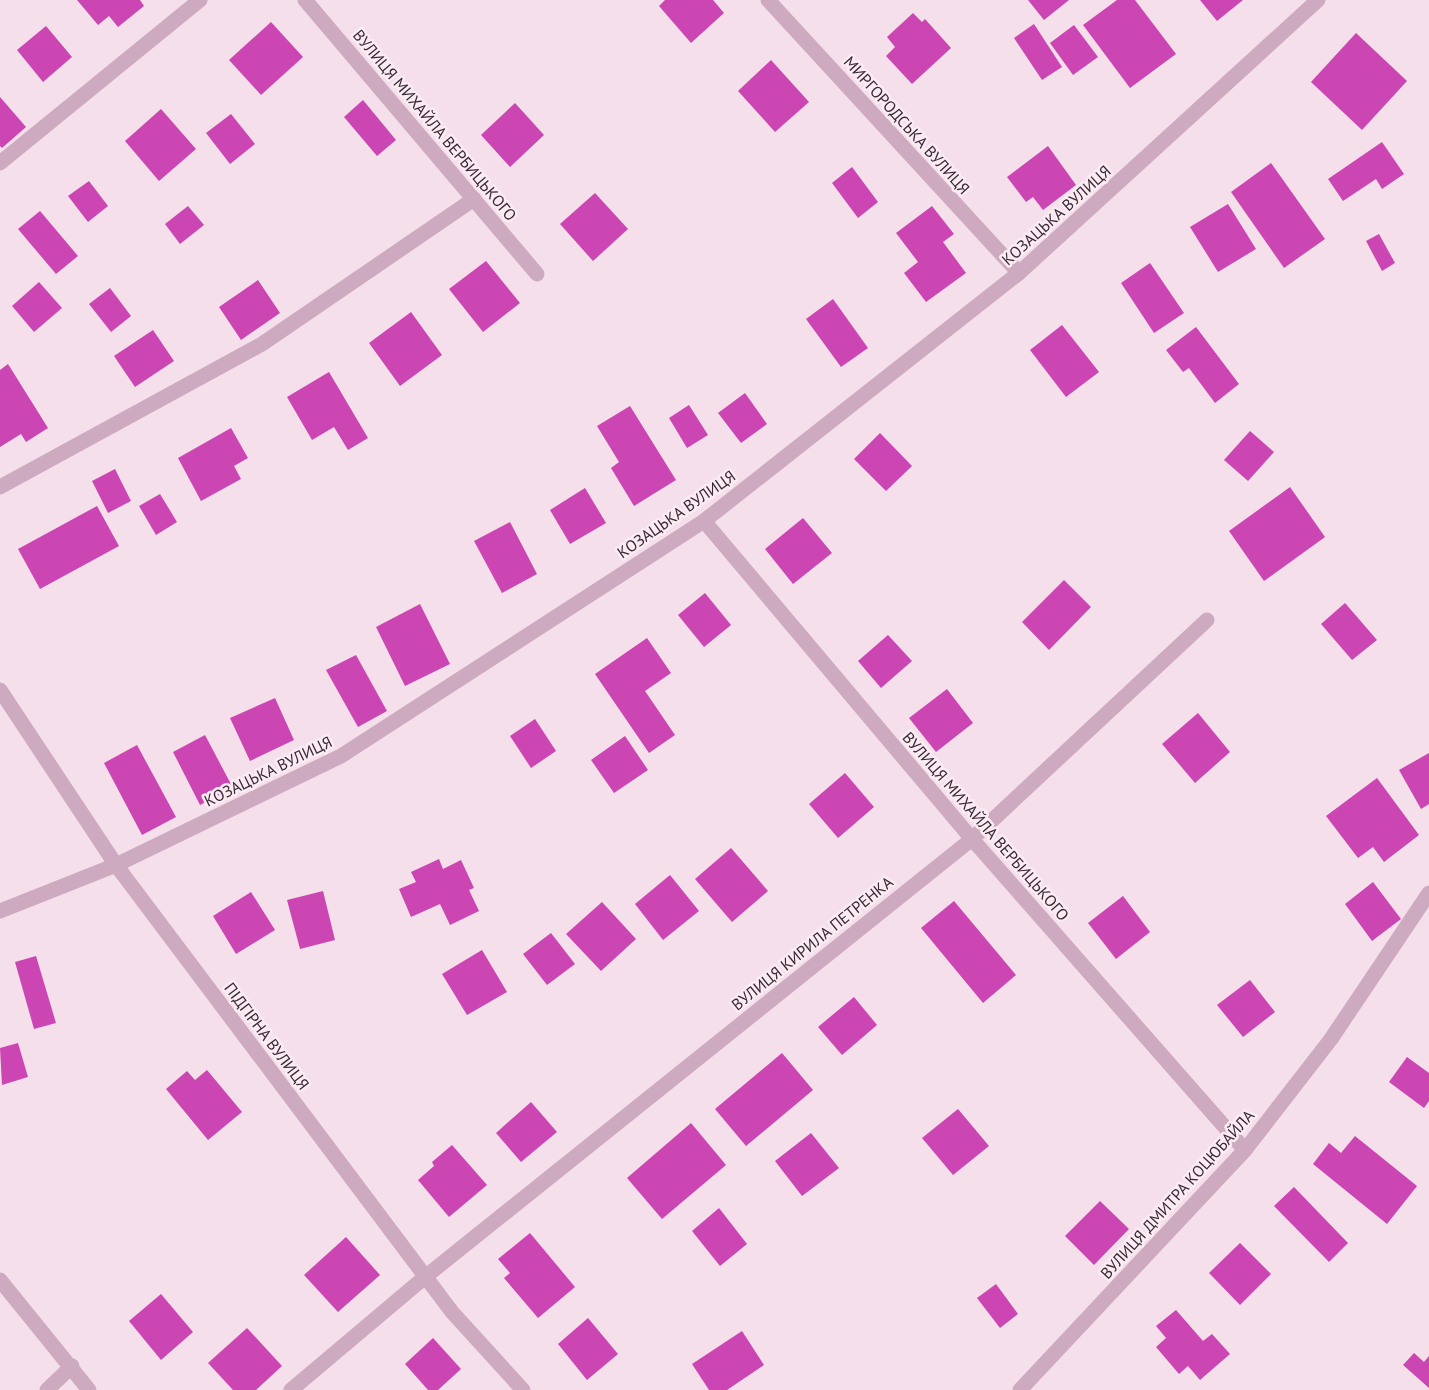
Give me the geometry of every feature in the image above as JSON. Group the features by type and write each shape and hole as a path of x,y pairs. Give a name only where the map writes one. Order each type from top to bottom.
{"street":[{"path":"0,163 200,0"},
{"name":"ВУЛИЦЯ МИХАЙЛА ВЕРБИЦЬКОГО","path":"305,0 537,274"},
{"name":"МИРГОРОДСЬКА ВУЛИЦЯ","path":"768,0 1019,273"},
{"name":"КОЗАЦЬКА ВУЛИЦЯ","path":"0,911 116,865 341,756 704,521 1019,273 1318,0"},
{"path":"0,487 262,344 474,199"},
{"name":"ВУЛИЦЯ МИХАЙЛА ВЕРБИЦЬКОГО","path":"704,521 972,839 1245,1150"},
{"name":"ВУЛИЦЯ КИРИЛА ПЕТРЕНКА","path":"291,1390 425,1277 972,839 1207,620"},
{"name":"ПІДГІРНА ВУЛИЦЯ","path":"0,690 116,865 452,1312 523,1390"},
{"name":"ВУЛИЦЯ ДМИТРА КОЦЮБАЙЛА","path":"1020,1390 1245,1150 1331,1040 1429,893"},
{"path":"0,1280 72,1366 89,1390"},
{"path":"47,1390 72,1366"}],"building":[{"path":"77,0 140,0 144,6 118,27 109,16 98,25"},
{"path":"665,0 713,0 724,13 691,43 659,6"},
{"path":"1028,0 1069,0 1044,20"},
{"path":"1117,0 1135,0 1176,54 1130,88 1083,25"},
{"path":"1200,0 1243,0 1217,21"},
{"path":"913,13 922,22 925,19 951,48 912,84 886,56 895,47 887,37"},
{"path":"271,22 303,57 261,95 229,60"},
{"path":"1034,24 1062,67 1042,80 1014,38"},
{"path":"1074,25 1098,57 1073,75 1050,43"},
{"path":"46,26 72,57 43,82 17,50"},
{"path":"1356,33 1407,81 1362,130 1311,82"},
{"path":"771,60 809,102 775,132 738,91"},
{"path":"0,97 26,127 2,148 0,146"},
{"path":"363,100 396,140 377,156 344,117"},
{"path":"515,103 544,135 510,167 481,135"},
{"path":"161,109 196,149 159,181 125,141"},
{"path":"231,114 255,144 230,164 206,133"},
{"path":"1382,142 1404,174 1382,189 1376,179 1343,201 1328,179"},
{"path":"1048,146 1076,185 1043,210 1033,197 1026,202 1007,177"},
{"path":"1271,163 1325,239 1284,268 1231,192"},
{"path":"852,167 878,202 858,218 832,183"},
{"path":"89,181 108,206 88,222 68,196"},
{"path":"595,193 628,229 593,261 560,224"},
{"path":"1228,204 1256,249 1218,272 1190,227"},
{"path":"188,206 204,225 180,244 165,224"},
{"path":"932,206 954,234 943,242 966,273 926,302 904,273 918,262 896,233"},
{"path":"40,211 78,256 56,274 18,229"},
{"path":"1379,234 1395,263 1382,271 1366,241"},
{"path":"486,261 520,303 483,332 449,289"},
{"path":"1150,263 1184,313 1154,333 1121,283"},
{"path":"258,280 280,313 241,340 219,307"},
{"path":"39,282 62,308 34,332 12,306"},
{"path":"110,288 131,316 111,332 89,304"},
{"path":"833,299 868,348 841,367 806,319"},
{"path":"411,312 442,355 400,386 369,343"},
{"path":"1062,325 1099,372 1066,397 1030,350"},
{"path":"1196,327 1239,384 1215,403 1189,368 1183,372 1166,350"},
{"path":"153,330 174,361 135,387 114,356"},
{"path":"8,364 48,428 26,442 21,434 0,447 0,370"},
{"path":"329,372 368,438 348,450 334,427 312,440 287,397"},
{"path":"745,393 767,424 741,443 718,413"},
{"path":"689,405 708,435 687,448 669,418"},
{"path":"630,406 676,480 634,506 611,468 619,462 597,426"},
{"path":"231,428 248,458 234,466 241,479 201,501 178,458"},
{"path":"1250,431 1274,452 1248,481 1224,460"},
{"path":"880,433 912,466 886,491 854,459"},
{"path":"115,469 131,501 108,513 92,481"},
{"path":"1290,487 1325,537 1264,581 1229,531"},
{"path":"585,488 606,523 570,544 550,510"},
{"path":"160,494 177,522 156,535 139,506"},
{"path":"97,506 119,546 40,589 18,549"},
{"path":"803,518 832,553 793,584 765,549"},
{"path":"510,522 537,574 502,593 474,541"},
{"path":"1064,580 1091,607 1049,650 1022,622"},
{"path":"705,593 731,625 704,647 678,615"},
{"path":"1345,603 1377,640 1352,660 1321,624"},
{"path":"420,604 450,664 405,686 376,627"},
{"path":"888,635 912,661 881,688 858,661"},
{"path":"647,638 671,673 645,691 675,735 649,753 595,674"},
{"path":"356,655 387,711 358,727 326,670"},
{"path":"947,689 973,723 936,752 909,718"},
{"path":"275,698 294,740 250,761 230,718"},
{"path":"1198,713 1230,752 1195,783 1162,744"},
{"path":"535,719 556,751 531,768 510,736"},
{"path":"205,735 233,788 200,805 173,752"},
{"path":"625,736 648,770 614,793 591,760"},
{"path":"137,745 176,817 142,835 104,763"},
{"path":"1429,753 1429,804 1421,809 1399,770"},
{"path":"845,773 874,807 838,838 809,804"},
{"path":"1377,778 1419,835 1384,862 1373,847 1358,858 1326,816"},
{"path":"731,848 768,891 732,922 695,879"},
{"path":"439,859 443,869 461,860 474,888 469,890 479,911 450,925 440,904 411,917 399,889 416,882 411,872"},
{"path":"670,875 699,911 663,940 635,904"},
{"path":"1373,882 1401,919 1372,941 1345,904"},
{"path":"323,891 335,940 300,949 287,900"},
{"path":"251,892 275,930 236,954 213,916"},
{"path":"1123,896 1150,932 1116,959 1088,923"},
{"path":"954,901 1016,975 983,1003 921,928"},
{"path":"602,902 636,939 601,971 566,934"},
{"path":"551,933 575,964 547,985 523,954"},
{"path":"482,950 507,992 467,1015 442,974"},
{"path":"36,956 56,1023 34,1029 15,962"},
{"path":"1250,980 1275,1012 1243,1037 1217,1005"},
{"path":"854,997 877,1025 842,1055 818,1027"},
{"path":"18,1043 28,1077 2,1085 0,1048"},
{"path":"782,1053 813,1090 746,1146 715,1109"},
{"path":"1407,1057 1429,1073 1429,1101 1424,1108 1389,1082"},
{"path":"207,1070 242,1112 208,1140 166,1089 187,1071 195,1080"},
{"path":"531,1102 557,1132 521,1162 496,1133"},
{"path":"958,1109 989,1146 953,1175 922,1138"},
{"path":"691,1123 726,1165 662,1219 627,1178"},
{"path":"811,1133 839,1168 802,1196 775,1161"},
{"path":"1355,1136 1417,1186 1387,1224 1313,1164 1329,1143 1341,1153"},
{"path":"452,1145 487,1185 449,1217 418,1180 434,1166 432,1162"},
{"path":"1294,1187 1348,1243 1329,1262 1274,1206"},
{"path":"1100,1201 1129,1229 1094,1265 1065,1236"},
{"path":"719,1208 747,1244 720,1266 692,1231"},
{"path":"530,1233 575,1287 538,1318 504,1278 510,1273 498,1259"},
{"path":"346,1237 380,1275 338,1312 304,1275"},
{"path":"1240,1243 1271,1274 1240,1305 1209,1273"},
{"path":"996,1284 1018,1314 1000,1328 977,1298"},
{"path":"161,1294 193,1332 161,1360 129,1321"},
{"path":"1176,1310 1203,1341 1212,1334 1230,1354 1200,1380 1188,1366 1179,1374 1156,1347 1166,1338 1156,1326"},
{"path":"588,1318 618,1354 587,1380 558,1344"},
{"path":"247,1328 282,1366 256,1390 233,1390 208,1363"},
{"path":"742,1331 764,1365 727,1390 709,1390 692,1364"},
{"path":"433,1338 461,1369 438,1390 428,1390 405,1364"},
{"path":"1414,1353 1424,1362 1429,1356 1429,1388 1403,1365"}]}
